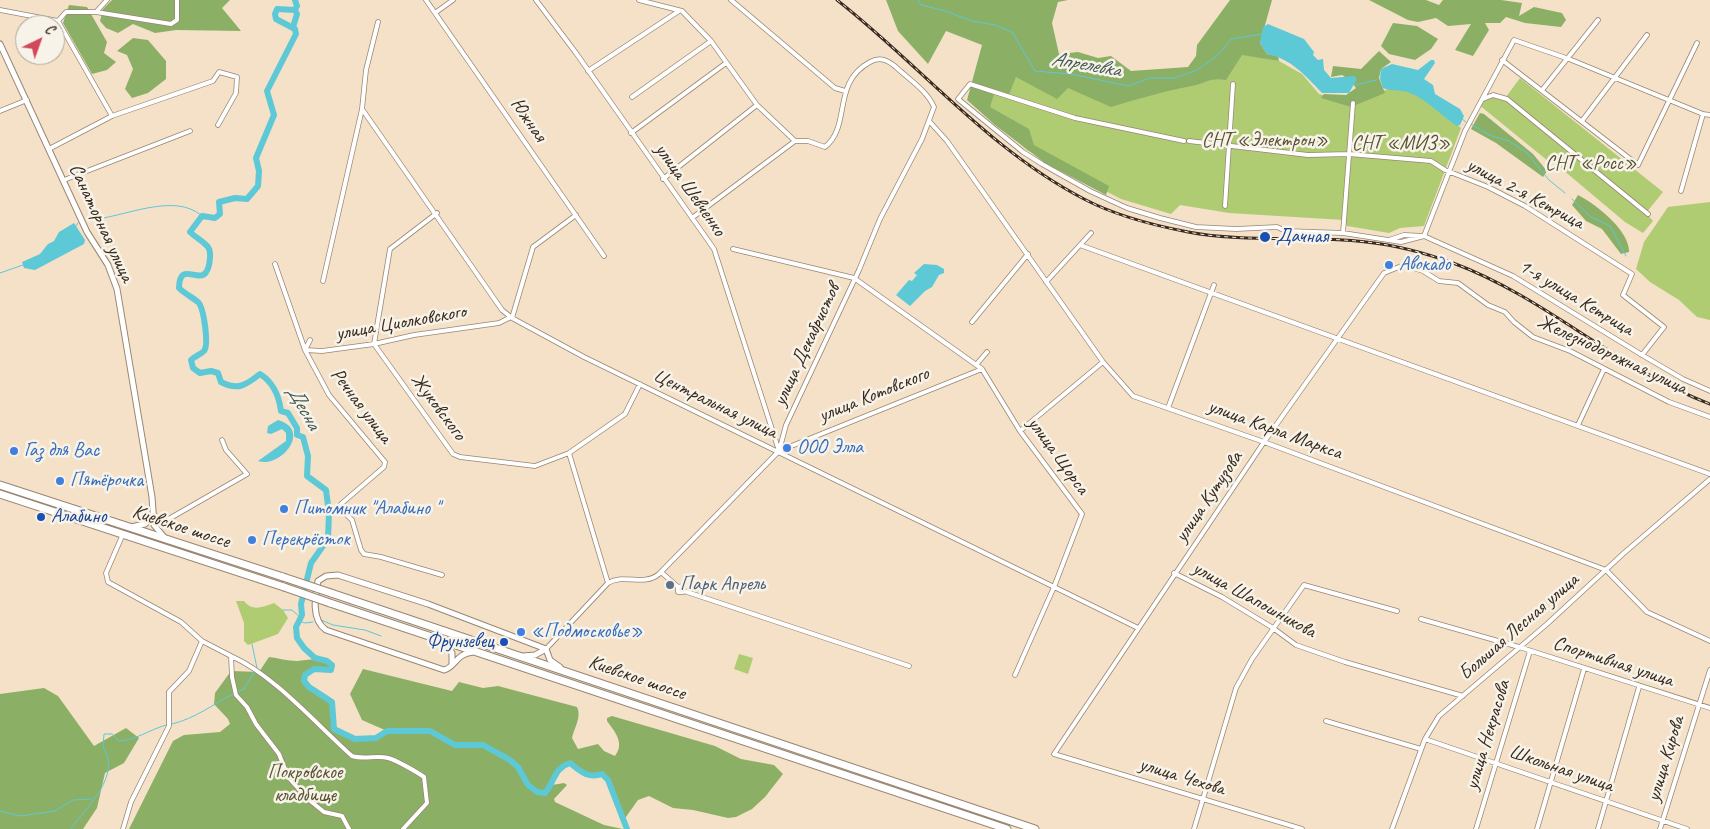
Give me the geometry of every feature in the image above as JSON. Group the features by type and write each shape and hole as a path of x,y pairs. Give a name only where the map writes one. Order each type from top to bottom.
{"highway":[{"name":"Киевское шоссе","path":"0,485 283,577 1034,829"},
{"name":"Киевское шоссе","path":"0,494 1007,829"}],"street":[{"path":"96,12 107,0"},
{"path":"64,15 66,12 96,12 171,24 177,20 176,0"},
{"name":"Южная","path":"426,0 604,256"},
{"path":"435,13 454,0"},
{"name":"улица Шевченко","path":"536,0 714,248 778,451"},
{"path":"639,0 679,11 711,41 757,105 795,141"},
{"path":"692,218 795,141 808,141 825,147 829,144 838,125 845,91 835,88 731,0"},
{"path":"0,10 24,15"},
{"path":"588,70 679,11"},
{"path":"1543,89 1569,59 1598,20"},
{"path":"323,281 362,109 366,70 378,22"},
{"path":"65,34 112,116"},
{"path":"1582,121 1647,35"},
{"path":"1353,103 1343,233 1407,242 1424,236 1468,125 1514,40 1569,59 1703,114 1710,115"},
{"path":"632,97 711,41"},
{"path":"1502,60 1543,89 1638,165 1697,43"},
{"name":"Санаторная улица","path":"0,44 87,232 108,265 117,289 152,497 153,515"},
{"name":"улица Декабристов","path":"608,583 620,578 650,580 662,572 778,451 786,425 880,219 922,140 934,107 930,98 891,63 883,59 875,60 860,68 850,79 845,91"},
{"path":"631,132 726,63"},
{"path":"49,149 112,116 213,81 219,72 237,77 236,93 218,124"},
{"name":"улица 2-я Кетрица","path":"1343,233 1298,232 1271,226 1236,229 1196,227 1127,208 1090,191 1023,152 958,99 970,84 1075,118 1186,141 1308,155 1349,154 1430,161 1525,206 1632,274 1623,295 1664,327 1642,356"},
{"path":"1224,206 1233,84"},
{"path":"1483,99 1493,95 1507,99 1648,214"},
{"path":"0,111 27,100"},
{"path":"664,178 757,105"},
{"name":"Центральная улица","path":"362,109 437,213 487,289 512,318 640,384 1138,628"},
{"path":"1681,191 1703,114"},
{"name":"улица Карла Маркса","path":"929,120 1028,254 1104,362 1133,396 1264,442 1606,570 1647,612 1710,642"},
{"path":"64,180 190,131"},
{"path":"374,344 390,249 437,213"},
{"path":"512,318 533,247 576,215"},
{"path":"1046,282 1091,233"},
{"path":"1388,240 1404,235 1424,236"},
{"name":"1-я улица Кетрица","path":"1424,236 1513,276 1642,356 1683,379 1710,391"},
{"path":"1080,245 1710,474"},
{"path":"733,249 854,278 982,369"},
{"path":"972,322 1028,254"},
{"name":"Речная улица","path":"275,264 306,350 329,395 385,462 384,467 341,504 343,512 352,520 361,550 368,556 381,557 442,575"},
{"name":"улица Кутузова","path":"1054,754 1174,573 1337,337 1384,274 1398,266"},
{"name":"Железнодорожная улица","path":"1398,266 1414,267 1439,281 1458,283 1488,305 1505,312 1533,337 1570,351 1669,402 1710,417"},
{"path":"1168,408 1214,285"},
{"name":"улица Циолковского","path":"310,340 306,350 322,351 499,323 512,318"},
{"name":"Жуковского","path":"374,344 453,454 460,457 535,466 569,453 626,414 640,384"},
{"path":"976,365 987,352"},
{"path":"1020,431 1104,362"},
{"name":"улица Котовского","path":"778,451 982,369"},
{"name":"улица Щорса","path":"982,369 1020,431 1082,514 1054,587 1015,675"},
{"path":"1578,425 1604,369"},
{"path":"153,515 167,520 247,474 226,450 222,440"},
{"path":"514,655 532,656 546,649 608,583 569,453"},
{"name":"Большая Лесная улица","path":"1392,829 1425,739 1439,716 1547,624 1710,479"},
{"path":"130,527 145,524 153,515"},
{"path":"153,515 155,527 166,539"},
{"path":"123,534 106,573 108,582 181,622 202,641 247,663 352,756 363,759 389,758 415,770 424,777 427,802 403,829"},
{"path":"662,572 678,587 679,592 684,591 910,666"},
{"name":"улица Шапошникова","path":"1174,573 1222,597 1274,628 1296,645 1345,662 1463,696"},
{"path":"477,652 463,654 448,669 442,670 324,630 319,624 316,614 318,581 326,576 338,575 428,604 546,649 550,661 570,673"},
{"path":"1194,829 1236,688 1304,585 1397,611"},
{"name":"Спортивная улица","path":"1421,619 1519,647 1639,687 1710,708"},
{"path":"440,639 450,649 452,664"},
{"path":"123,829 131,802 169,726 169,692 189,671 202,641"},
{"path":"539,646 541,649 539,653"},
{"name":"улица Некрасова","path":"1476,829 1494,763 1530,651"},
{"path":"231,656 236,696 247,707 256,724 279,754 288,777 308,799 324,812 342,816 349,829"},
{"path":"1537,829 1584,669"},
{"name":"улица Кирова","path":"1660,829 1710,670"},
{"path":"1598,829 1639,687"},
{"path":"1326,721 1422,749"},
{"name":"Школьная улица","path":"1425,739 1687,829"},
{"name":"улица Чехова","path":"1054,754 1302,829"}],"green space":[{"path":"112,0 230,0 222,8 241,31 176,30 155,33 133,24 118,33 106,28 100,21 103,9"},
{"path":"886,0 1068,0 1058,2 1052,23 1059,54 1078,52 1098,58 1111,56 1131,71 1188,67 1196,56 1197,45 1230,0 1272,0 1260,43 1267,54 1278,56 1279,61 1242,55 1226,80 1212,80 1111,107 1068,88 1057,99 1016,77 1008,97 994,94 990,107 1029,129 1034,145 1109,186 1106,195 1045,163 995,125 967,100 982,45 946,31 928,64 898,31"},
{"path":"1369,0 1426,0 1439,5 1443,0 1501,0 1522,3 1519,16 1534,7 1562,13 1566,20 1561,27 1525,23 1506,17 1500,23 1485,23 1489,30 1473,56 1455,50 1471,24 1448,26 1436,18 1418,22 1408,20"},
{"path":"69,5 87,7 107,42 104,53 116,62 107,70 92,74 65,27 65,17"},
{"path":"1393,23 1417,26 1438,39 1431,49 1415,60 1389,54 1381,46"},
{"path":"133,38 148,40 166,61 166,79 148,93 132,98 125,89 133,69 127,55 117,51"},
{"path":"1379,51 1391,62 1381,69 1379,78 1385,93 1351,107 1321,98 1324,94 1346,95 1356,88 1350,80 1342,75 1331,77 1333,66 1361,69"},
{"path":"995,54 1184,86 1200,83 1208,79 1242,54 1279,61 1302,74 1319,94 1353,103 1369,95 1399,86 1424,97 1461,128 1424,226 1400,228 1389,233 1347,226 1344,220 1229,213 1180,205 1171,214 1121,199 1027,150 983,111"},
{"name":"СНТ «Росс»","path":"1520,78 1663,192 1646,213 1653,221 1643,233 1625,222 1550,159 1548,161 1478,104 1494,94 1506,97"},
{"path":"1480,113 1484,114 1533,154 1547,171 1543,177 1496,143 1471,129"},
{"path":"1578,195 1611,219 1624,236 1629,252 1621,254 1602,229 1586,221 1572,205"},
{"path":"1710,202 1710,320 1697,317 1679,300 1650,282 1636,269 1644,242 1668,207"},
{"path":"236,601 244,601 254,608 274,603 283,610 288,618 278,634 248,645 244,641 244,623"},
{"path":"739,654 753,658 748,674 734,669"},
{"name":"Покровское кладбище","path":"269,657 294,661 324,660 332,665 331,670 313,669 305,675 304,681 309,687 332,702 334,729 354,737 374,738 387,731 362,720 350,694 363,669 452,691 459,682 483,688 498,686 577,707 579,715 572,738 578,749 598,744 604,751 615,756 618,751 619,742 616,733 607,721 607,718 612,716 715,746 741,759 774,765 783,774 765,797 752,809 736,817 728,818 693,810 673,808 649,796 638,800 623,821 608,780 602,775 589,775 570,763 559,769 552,785 564,783 567,785 554,799 555,802 604,825 623,829 129,829 173,741 184,735 220,732 230,724 228,719 214,704 215,693 231,671 259,672"},
{"path":"44,688 58,696 94,746 126,728 139,738 124,763 105,773 97,808 83,829 0,829 0,694"}],"water":[{"path":"1268,24 1304,39 1314,52 1313,55 1318,60 1323,59 1324,70 1331,78 1354,76 1357,79 1349,93 1322,93 1304,74 1283,59 1267,54 1260,43 1263,27"},
{"path":"1431,60 1434,60 1435,63 1424,79 1433,85 1435,94 1460,109 1464,116 1460,125 1457,126 1445,118 1417,96 1407,92 1383,88 1380,79 1381,69 1392,64 1418,70"},
{"path":"74,223 85,240 84,244 35,270 24,268 22,262 40,254 48,244 54,241 59,232"},
{"path":"924,264 937,265 944,269 944,273 939,275 932,287 925,291 910,306 896,295 909,280 912,281 917,275 914,273"},
{"path":"278,420 288,425 293,432 293,439 283,454 267,462 258,461 286,441 286,433 282,429 271,434 267,433 268,426"}],"waterway":[{"name":"Десна","path":"295,0 297,6 295,10 277,9 275,14 276,19 295,29 296,34 267,91 274,115 256,158 259,171 258,186 247,199 235,198 219,202 220,214 215,218 202,216 190,232 210,250 208,269 199,276 184,274 180,279 179,288 198,302 204,319 205,347 204,351 191,360 193,368 200,373 211,371 218,373 221,382 232,386 242,386 260,374 265,377 275,390 281,411 288,413 297,428 297,435 303,437 308,456 307,476 326,490 329,513 328,539 311,563 301,604 302,615 296,627 297,638 304,648 315,658 327,661 332,665 331,670 314,669 305,675 304,681 309,687 332,702 334,729 355,739 376,738 387,731 430,731 455,745 483,745 510,760 518,767 528,785 537,792 545,793 561,768 570,763 588,775 602,774 608,780 627,829"},
{"name":"Апрелевка","path":"918,0 921,5 942,10 972,21 995,25 1012,32 1035,71 1071,74 1128,86 1150,78 1175,78 1197,70 1218,55 1231,39 1262,34"},
{"path":"293,27 297,14 295,10"},
{"name":"Апрелевка","path":"1355,85 1376,80"},
{"path":"1462,119 1466,122"},
{"name":"Апрелевка","path":"1471,124 1489,135 1509,141 1527,153 1549,180 1565,193"},
{"name":"Апрелевка","path":"1572,199 1591,217 1610,226 1626,256"},
{"path":"89,220 163,206 177,206 190,209 202,216"},
{"path":"0,273 23,265"},
{"path":"283,610 292,610 301,618"},
{"path":"321,620 333,625 365,630 381,636"},
{"path":"299,621 305,623 313,622"},
{"path":"252,644 257,668"},
{"path":"239,691 244,689 254,672"},
{"path":"172,724 196,715 233,694"},
{"path":"71,829 93,801 105,780 108,758 103,747 104,734 112,734 119,741 137,737 166,725"},
{"path":"0,811 20,816 55,811 73,800 92,799"}],"railway":[{"path":"837,0 868,25 986,132 1050,179 1096,205 1134,219 1188,232 1232,237 1321,239 1377,243 1442,259 1487,277 1519,294 1644,372 1710,404"}],"place":[{"name":"Дачная","path":"1265,237"},
{"name":"Авокадо","path":"1389,265"},
{"name":"ООО Элла","path":"787,448"},
{"name":"Газ для Вас","path":"14,451"},
{"name":"Пятёрочка","path":"60,481"},
{"name":"Питомник \"Алабино \"","path":"284,509"},
{"name":"Алабино","path":"41,517"},
{"name":"Перекрёсток","path":"252,540"},
{"name":"Парк Апрель","path":"670,585"},
{"name":"«Подмосковье»","path":"521,632"},
{"name":"Фрунзевец","path":"504,642"}],"park label":[{"name":"СНТ «Электрон»","path":"1265,141"},
{"name":"СНТ «МИЗ»","path":"1401,144"}]}
